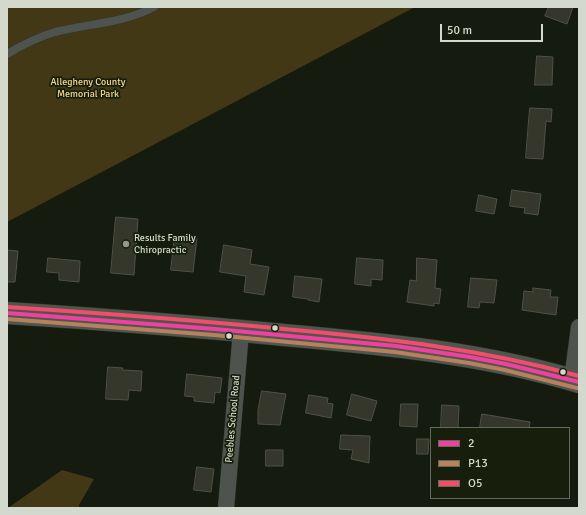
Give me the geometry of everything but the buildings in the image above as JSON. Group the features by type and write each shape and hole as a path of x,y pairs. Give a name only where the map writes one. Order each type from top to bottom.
{"main road":[{"path":"7,313 241,331 425,349 523,367 576,381"}],"street":[{"path":"576,381 579,327"},
{"name":"Peebles School Road","path":"226,508 241,331"}],"lane":[{"path":"7,54 38,38 55,32 128,16 154,7"}],"green space":[{"name":"Allegheny County Memorial Park","path":"7,7 415,7 7,222"},
{"path":"62,470 94,479 79,505 79,508 8,508"}],"transit line":[{"name":"O5","path":"7,307 111,314 322,332 469,352 579,376"},
{"name":"2","path":"7,313 215,329 396,346 506,364 579,382"},
{"name":"P13","path":"7,319 214,335 395,352 505,370 577,388"}],"place":[{"name":"Results Family Chiropractic","path":"126,244"}]}
